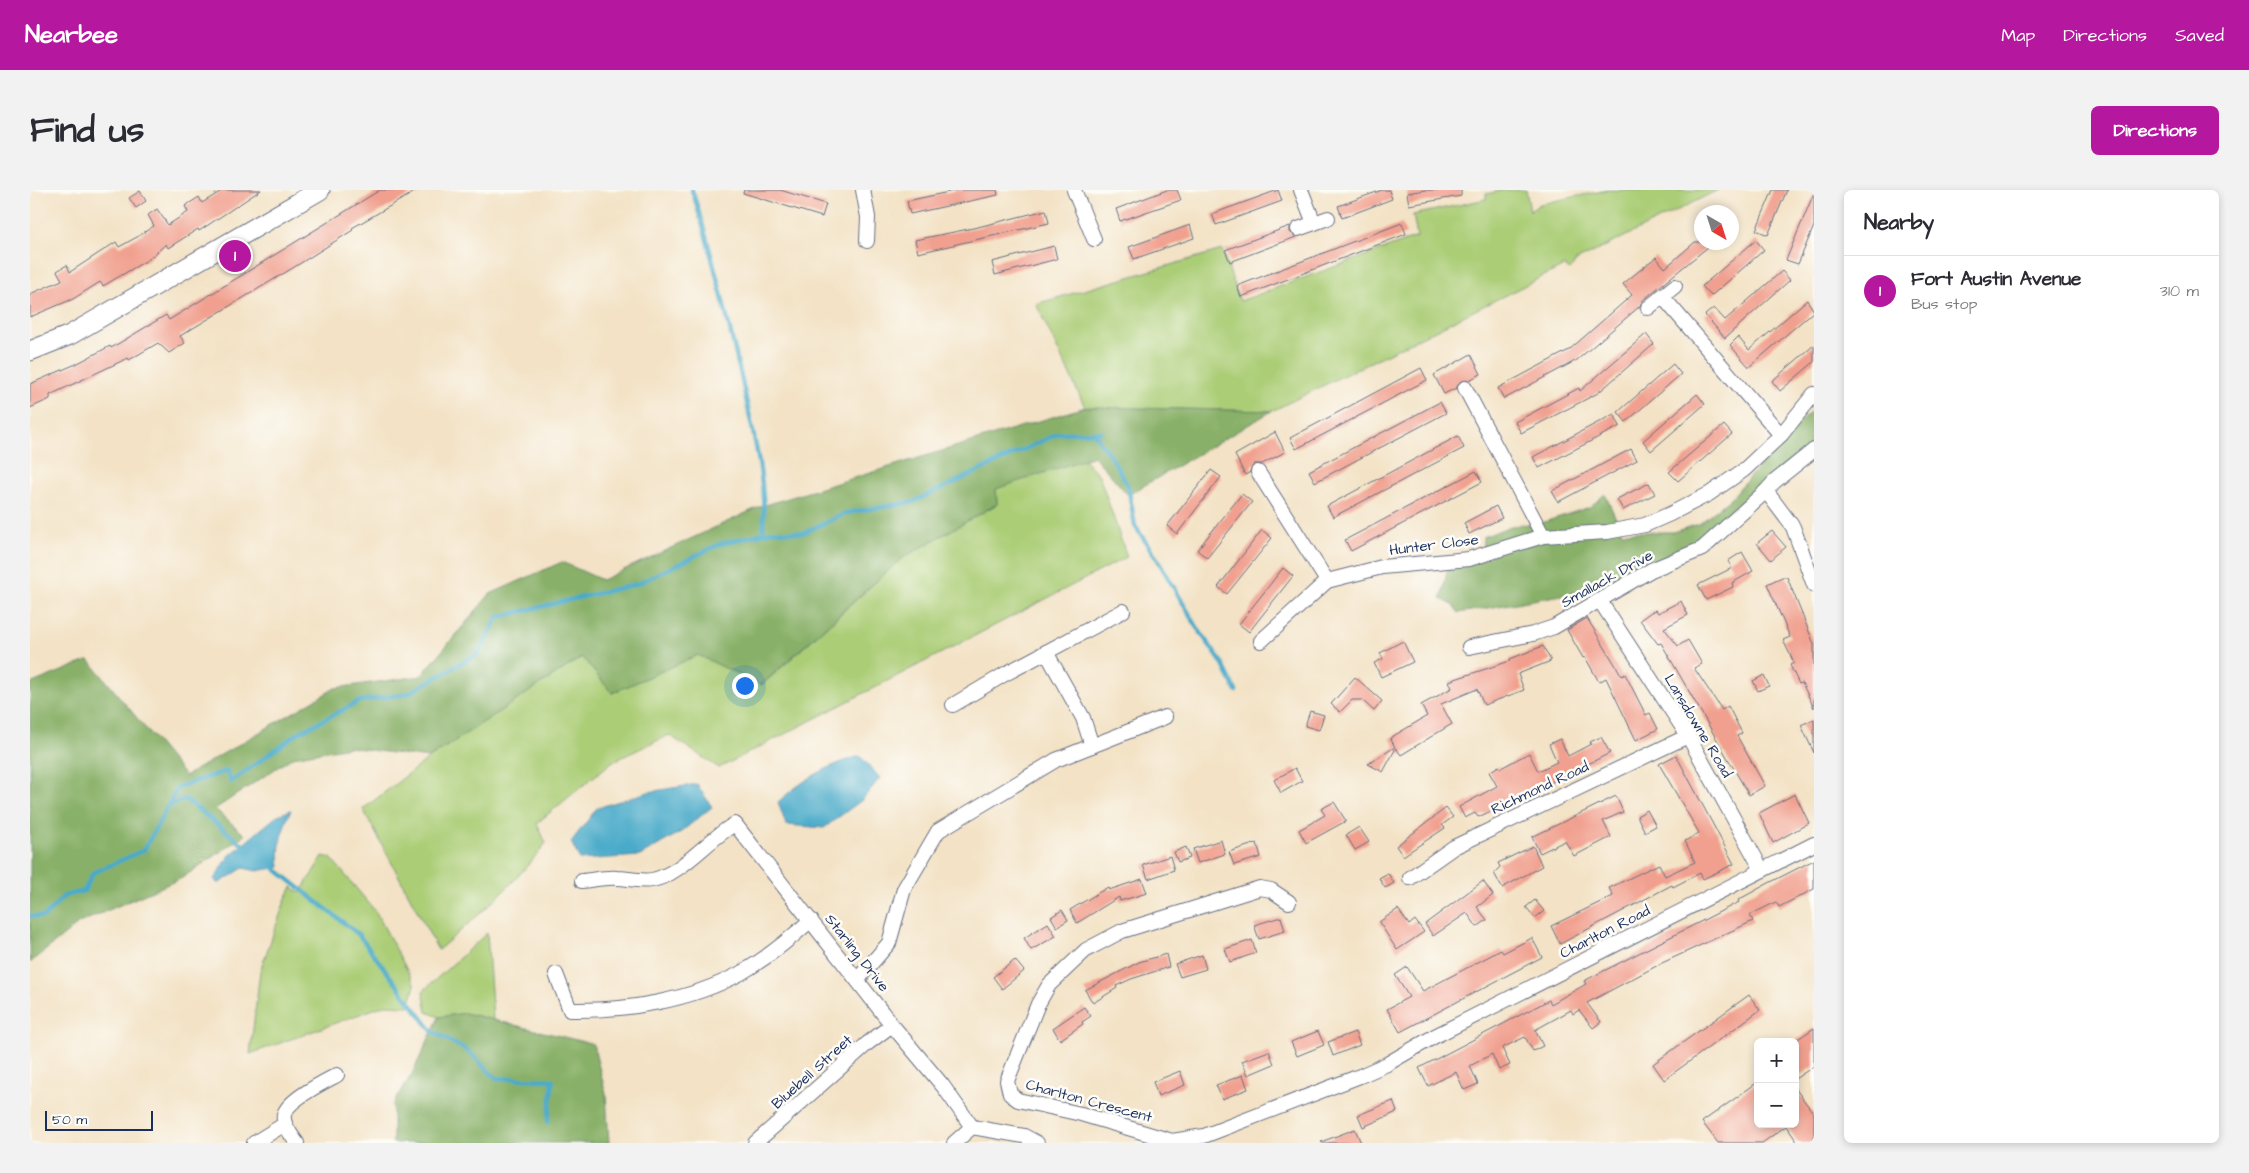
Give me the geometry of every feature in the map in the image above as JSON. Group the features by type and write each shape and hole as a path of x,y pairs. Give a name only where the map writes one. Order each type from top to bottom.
{"main road":[{"path":"30,351 70,335 320,190"}],"street":[{"path":"863,190 868,217 867,241"},
{"path":"1074,190 1094,239"},
{"path":"1301,190 1314,223"},
{"path":"1298,229 1328,218"},
{"path":"1648,308 1675,286"},
{"path":"1662,296 1781,435"},
{"path":"1465,388 1543,536"},
{"name":"Hunter Close","path":"1261,641 1327,580 1382,567 1468,559 1543,536 1607,532 1645,525 1670,514 1709,494 1744,470 1781,435 1814,394"},
{"name":"Smallack Drive","path":"1469,647 1533,634 1554,627 1651,570 1702,549 1774,482 1814,450"},
{"path":"1258,472 1327,580"},
{"path":"1766,491 1793,526 1814,585"},
{"name":"Lansdowne Road","path":"1600,601 1688,736 1762,870"},
{"path":"953,705 1122,611"},
{"path":"1046,652 1083,718 1092,746"},
{"path":"857,980 889,943 904,889 938,831 1056,760 1165,717"},
{"name":"Richmond Road","path":"1410,878 1454,847 1688,736"},
{"path":"582,881 614,878 651,880 660,878 692,859 720,832 735,824 811,920"},
{"name":"Charlton Road","path":"1411,1050 1435,1036 1814,844"},
{"name":"Charlton Crescent","path":"1289,902 1271,890 1260,888 1122,931 1086,950 1050,985 1038,1004 1007,1081 1010,1094 1018,1100 1081,1114 1172,1141 1204,1136 1261,1115 1360,1076 1411,1050"},
{"name":"Starling Drive","path":"556,974 570,1010 608,1010 660,1000 704,989 740,973 779,948 811,920 892,1025 943,1086 972,1127"},
{"name":"Bluebell Street","path":"755,1143 797,1108 868,1043 892,1025"},
{"path":"297,1143 285,1124 284,1114 287,1109 308,1091 337,1076"},
{"path":"254,1143 285,1124"},
{"path":"954,1143 972,1127 1024,1136 1036,1143"}],"green space":[{"path":"1504,190 1526,190 1530,211 1540,204 1607,190 1718,190 1576,261 1570,270 1564,266 1272,411 1085,407 1036,304 1222,250 1240,301 1417,237 1413,215 1486,199 1486,194"},
{"path":"1085,407 1272,411 1128,495 1094,456 996,489 997,504 901,559 761,685 698,655 612,693 582,657 429,758 349,747 293,757 215,809 245,835 182,878 79,923 30,963 30,684 89,660 185,776 335,688 421,676 490,594 562,562 602,580 759,507"},
{"path":"1814,409 1814,444 1709,540 1613,586 1459,613 1453,605 1441,599 1448,567 1482,561 1483,537 1511,526 1544,522 1590,507 1605,494 1622,532 1673,532 1699,524 1731,498 1787,434"},
{"path":"1074,449 1099,475 1127,557 719,768 669,735 612,762 537,823 546,843 508,886 438,950 363,809 429,758 582,657 612,693 698,655 762,685 901,559 997,504 996,489"},
{"path":"323,856 331,858 376,912 415,985 409,1006 385,1005 250,1054 260,971 286,898 292,887 300,893"},
{"path":"487,933 493,1020 465,1013 439,1017 427,1012 423,991"},
{"path":"465,1013 593,1044 606,1094 609,1143 393,1143 393,1104 412,1074 439,1017"}],"water":[{"path":"860,756 880,778 862,800 824,828 786,825 778,802 816,774"},
{"path":"697,784 712,807 681,832 640,856 580,860 571,842 597,808 648,792"},
{"path":"291,810 281,838 279,852 280,867 257,871 243,868 218,884 214,879 229,856 278,815"}],"building":[{"path":"223,190 261,190 199,231 198,229 168,248 166,244 149,259 103,286 100,282 73,299 30,317 30,294 62,280 57,271 67,265 70,272 116,242 119,247 137,237 154,226 148,215 157,209 168,225 188,212 185,206 199,197 202,203"},
{"path":"380,190 418,190 352,228 353,230 296,266 180,336 185,343 169,353 158,343 129,360 128,358 50,395 50,399 30,408 30,384 76,364 110,346 111,348 166,315 169,320"},
{"path":"744,190 780,190 826,204 822,217 743,193"},
{"path":"958,190 997,190 998,195 910,214 907,201"},
{"path":"1167,190 1177,190 1181,200 1120,221 1116,209"},
{"path":"1278,190 1282,201 1216,225 1212,214"},
{"path":"1382,190 1389,190 1392,199 1342,218 1338,206"},
{"path":"1425,190 1461,190 1461,196 1409,205 1407,193"},
{"path":"1773,190 1787,190 1768,235 1756,230"},
{"path":"140,191 146,201 136,208 129,198"},
{"path":"1814,193 1814,226 1798,264 1786,260"},
{"path":"1046,210 1049,223 918,253 915,240"},
{"path":"1402,223 1406,234 1241,297 1237,286"},
{"path":"1190,225 1194,238 1134,259 1129,247"},
{"path":"1290,226 1290,232 1296,237 1230,262 1225,250"},
{"path":"1756,240 1764,250 1711,296 1702,286"},
{"path":"1694,243 1694,250 1704,250 1642,301 1640,306 1577,360 1504,399 1498,388 1569,350 1632,295 1623,284 1656,257 1665,268"},
{"path":"1054,246 1057,259 995,275 992,262"},
{"path":"1782,271 1790,280 1725,338 1705,315 1714,308 1725,320"},
{"path":"1807,300 1814,311 1749,367 1730,345 1738,337 1749,350"},
{"path":"1646,334 1654,344 1598,393 1521,433 1515,422 1579,388 1580,391"},
{"path":"1814,345 1814,362 1780,391 1772,381"},
{"path":"1471,354 1481,374 1469,380 1461,381 1456,388 1444,394 1434,375"},
{"path":"1673,364 1681,374 1626,422 1618,412"},
{"path":"1421,368 1427,380 1296,449 1290,438"},
{"path":"1697,394 1705,404 1651,451 1643,441"},
{"path":"1440,402 1446,413 1315,482 1309,471"},
{"path":"1614,414 1620,426 1539,468 1533,457"},
{"path":"1724,425 1732,434 1678,481 1669,472"},
{"path":"1275,432 1285,452 1262,464 1254,464 1249,473 1245,475 1235,455"},
{"path":"1458,436 1464,448 1333,517 1327,506"},
{"path":"1631,449 1637,460 1558,502 1552,491"},
{"path":"1211,470 1221,477 1177,534 1167,526"},
{"path":"1476,471 1482,482 1351,551 1345,540"},
{"path":"1649,483 1655,494 1623,510 1617,499"},
{"path":"1242,494 1252,502 1207,558 1197,550"},
{"path":"1496,506 1502,518 1469,534 1464,523"},
{"path":"1262,530 1272,538 1227,594 1218,587"},
{"path":"1772,531 1786,547 1771,560 1757,543"},
{"path":"1742,552 1753,571 1732,583 1733,587 1706,600 1698,585 1732,568 1728,561"},
{"path":"1283,568 1293,576 1249,632 1239,624"},
{"path":"1782,577 1787,577 1814,644 1814,708 1802,683 1799,684 1790,665 1794,663 1783,640 1790,637 1767,584"},
{"path":"1681,601 1688,615 1664,628 1678,646 1688,640 1702,664 1694,668 1722,710 1728,706 1742,733 1737,736 1765,786 1749,795 1661,643 1658,644 1640,620 1651,612 1656,610 1658,613"},
{"path":"1587,618 1622,676 1625,674 1646,715 1650,713 1658,729 1636,740 1606,678 1599,682 1585,657 1583,658 1567,630"},
{"path":"1403,641 1413,662 1381,677 1374,663 1383,659 1380,653"},
{"path":"1543,646 1551,661 1518,674 1524,690 1484,705 1477,689 1441,704 1452,724 1401,755 1396,748 1383,772 1368,764 1395,747 1390,738 1427,716 1421,705 1452,688 1449,681 1510,661 1510,659"},
{"path":"1764,675 1769,686 1758,691 1753,681"},
{"path":"1355,677 1382,701 1374,711 1362,700 1352,700 1340,712 1331,704"},
{"path":"1310,711 1324,715 1319,730 1305,726"},
{"path":"1814,719 1814,753 1801,725"},
{"path":"1601,737 1610,753 1512,802 1478,817 1475,813 1465,818 1459,807 1497,786 1489,772 1499,766 1501,768 1529,753 1538,771 1557,762 1549,744 1560,739 1568,756"},
{"path":"1676,755 1734,864 1703,879 1700,873 1673,887 1672,885 1560,944 1551,926 1613,896 1609,888 1659,864 1665,876 1695,862 1685,841 1699,833 1659,764"},
{"path":"1295,768 1302,781 1281,793 1274,780"},
{"path":"1795,794 1809,823 1773,843 1759,813"},
{"path":"1616,796 1623,812 1603,821 1611,837 1574,856 1565,841 1540,853 1532,837"},
{"path":"1334,802 1346,821 1306,843 1299,830 1325,815 1321,809"},
{"path":"1446,808 1453,817 1442,825 1445,828 1403,856 1396,846"},
{"path":"1647,810 1656,826 1645,832 1637,816"},
{"path":"1359,827 1369,842 1355,850 1346,835"},
{"path":"1221,840 1225,854 1198,863 1193,849"},
{"path":"1257,843 1261,857 1234,865 1229,852"},
{"path":"1533,846 1542,866 1502,888 1494,873 1500,867 1498,863"},
{"path":"1186,847 1190,858 1178,862 1174,852"},
{"path":"1170,856 1174,870 1148,879 1143,865"},
{"path":"1814,860 1814,889 1779,907 1776,902 1750,915 1753,921 1662,963 1587,1003 1601,1022 1593,1028 1579,1010 1573,1014 1571,1010 1535,1030 1543,1046 1533,1051 1525,1037 1502,1048 1510,1065 1499,1070 1492,1054 1470,1066 1478,1084 1464,1090 1456,1072 1428,1086 1419,1068 1549,1000 1551,1004 1586,984 1584,981 1739,902 1738,900"},
{"path":"1388,873 1394,883 1385,888 1379,878"},
{"path":"1142,879 1147,893 1120,901 1119,897 1077,923 1070,910 1108,887 1109,890"},
{"path":"1483,881 1493,895 1477,907 1487,920 1477,927 1467,913 1433,936 1425,924"},
{"path":"1535,900 1544,911 1535,918 1526,907"},
{"path":"1398,909 1409,925 1415,920 1424,932 1397,950 1379,922"},
{"path":"1062,910 1068,920 1057,927 1051,917"},
{"path":"1281,917 1285,931 1259,939 1254,925"},
{"path":"1048,923 1056,936 1031,950 1024,938"},
{"path":"1532,938 1542,957 1400,1032 1387,1009 1409,997 1395,975 1407,967 1423,991 1501,950 1503,953"},
{"path":"1252,940 1256,953 1230,962 1225,949"},
{"path":"1166,954 1169,967 1131,979 1116,986 1117,988 1093,1003 1085,990 1139,962"},
{"path":"1202,955 1206,969 1180,977 1175,964"},
{"path":"1015,960 1024,971 1002,989 993,977"},
{"path":"1749,995 1760,1010 1664,1080 1653,1064"},
{"path":"1084,1007 1091,1016 1060,1040 1053,1028"},
{"path":"1814,1028 1814,1066 1799,1076 1799,1038"},
{"path":"1318,1031 1324,1045 1297,1056 1291,1042"},
{"path":"1355,1032 1360,1045 1333,1056 1328,1042"},
{"path":"1269,1051 1274,1064 1248,1075 1242,1061"},
{"path":"1180,1071 1185,1085 1158,1096 1153,1082"},
{"path":"1243,1075 1248,1089 1222,1099 1216,1085"},
{"path":"1754,1085 1754,1128 1783,1128 1762,1143 1718,1143 1702,1122"},
{"path":"1799,1093 1814,1114 1814,1143 1798,1143 1787,1128 1799,1128"},
{"path":"1393,1101 1397,1112 1363,1127 1358,1115"},
{"path":"1355,1129 1361,1143 1321,1142"}],"waterway":[{"path":"692,190 720,290 755,443 763,497 763,534"},
{"path":"1093,432 1113,460 1128,486 1135,526 1158,560 1198,629 1222,663 1236,691"},
{"path":"30,916 44,917 64,896 84,891 93,873 144,850 178,787 227,771 231,782 298,733 360,701 407,694 479,653 498,617 637,584 720,544 772,531 803,533 846,513 913,502 1059,433 1101,432"},
{"path":"167,807 185,799 247,848"},
{"path":"269,864 358,934 432,1031 468,1051 496,1078 553,1080 548,1122"}],"place":[{"name":"Fort Austin Avenue","path":"235,256"}]}
